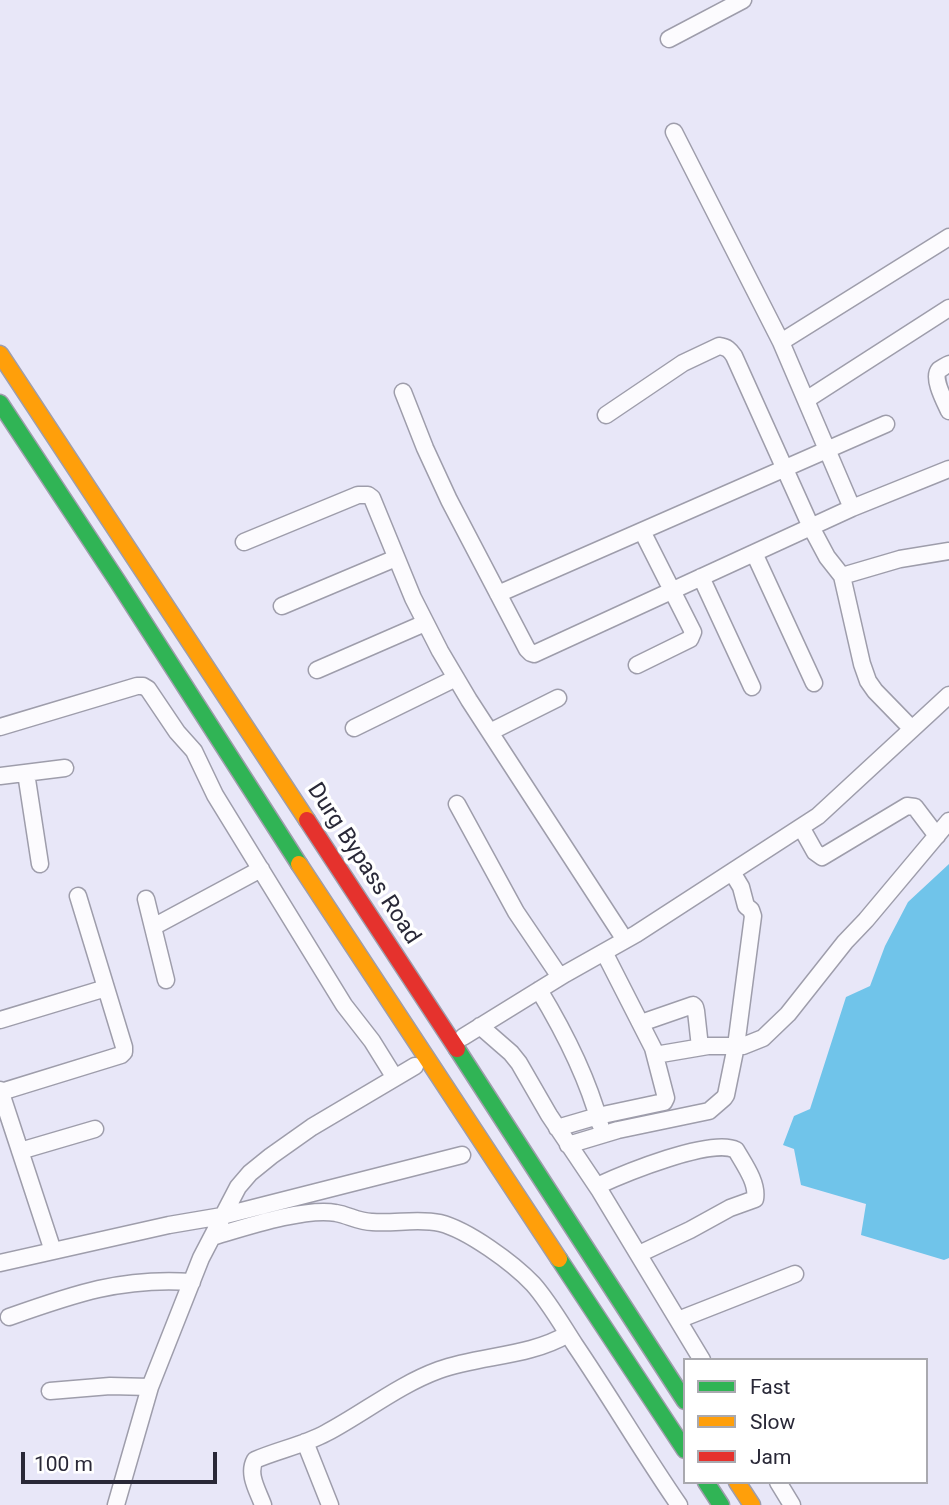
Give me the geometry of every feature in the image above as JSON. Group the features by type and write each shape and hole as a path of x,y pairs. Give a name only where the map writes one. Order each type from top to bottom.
{"highway":[{"name":"Durg Bypass Road","path":"0,354 683,1398"},
{"path":"0,403 284,841 683,1447"},
{"path":"707,1484 721,1505"},
{"path":"738,1484 752,1505"}],"street":[{"path":"669,39 743,0"},
{"path":"674,132 781,342 852,508"},
{"path":"781,342 947,243"},
{"path":"806,400 949,308"},
{"path":"606,415 683,363 712,348 725,347 734,356 820,546 842,576 868,681 912,729"},
{"path":"949,364 936,374 949,411"},
{"path":"403,392 449,500 527,649 534,654 852,508 949,469"},
{"path":"498,594 886,424"},
{"path":"244,542 363,494 372,498 425,623 456,678 625,940"},
{"path":"637,665 693,636 692,628 642,531"},
{"path":"842,576 900,559 949,551"},
{"path":"754,553 814,683"},
{"path":"282,606 396,558"},
{"path":"701,577 752,687"},
{"path":"317,670 425,623"},
{"path":"354,728 456,678"},
{"path":"0,727 137,686 148,689 177,732 194,751 215,795 344,1005 372,1041 395,1078"},
{"path":"463,1037 625,940 818,816 949,695"},
{"path":"490,732 558,698"},
{"path":"0,776 65,768"},
{"path":"26,773 40,864"},
{"path":"457,804 516,912 560,977"},
{"path":"801,827 815,852 822,857 907,806 915,807 937,836"},
{"path":"655,1055 700,1047 751,1044 763,1038 788,1014 845,942 949,821"},
{"path":"153,926 261,869"},
{"path":"568,1145 603,1134 709,1111 726,1095 729,1046 753,916 732,872"},
{"path":"53,1251 0,1091 124,1052 78,896"},
{"path":"146,899 166,980"},
{"path":"557,1128 664,1102 666,1098 655,1055 604,952"},
{"path":"1,1016 106,988"},
{"path":"539,990 570,1044 593,1097 603,1134"},
{"path":"640,1023 693,1005 700,1047"},
{"path":"480,1026 519,1063 701,1358"},
{"path":"116,1505 150,1387 192,1282 238,1187 271,1156 312,1127 415,1066"},
{"path":"20,1151 95,1129"},
{"path":"597,1186 633,1170 690,1152 726,1147 736,1150 755,1188 755,1199 730,1208 639,1254"},
{"path":"216,1228 462,1155"},
{"path":"0,1263 169,1225 216,1228 316,1212 336,1213 369,1222 440,1223 463,1232 510,1264 533,1284 679,1505"},
{"path":"678,1320 795,1274"},
{"path":"9,1317 97,1288 140,1281 192,1282"},
{"path":"263,1505 252,1476 255,1460 325,1434 395,1390 438,1370 536,1347 559,1340 568,1334"},
{"path":"50,1391 110,1386 150,1387"},
{"path":"305,1442 330,1505"},
{"path":"779,1484 792,1505"}],"water":[{"path":"949,864 949,1258 944,1260 861,1235 866,1204 801,1185 794,1149 783,1145 794,1116 810,1109 846,997 870,986 885,946 908,902"}],"traffic: fast":[{"path":"0,403 299,864"},
{"path":"457,1049 683,1398"},
{"path":"559,1259 683,1447"},
{"path":"707,1484 721,1505"}],"traffic: slow":[{"path":"0,354 307,820"},
{"path":"299,864 559,1259"},
{"path":"738,1484 752,1505"}],"traffic: jam":[{"path":"307,820 457,1049"}]}
